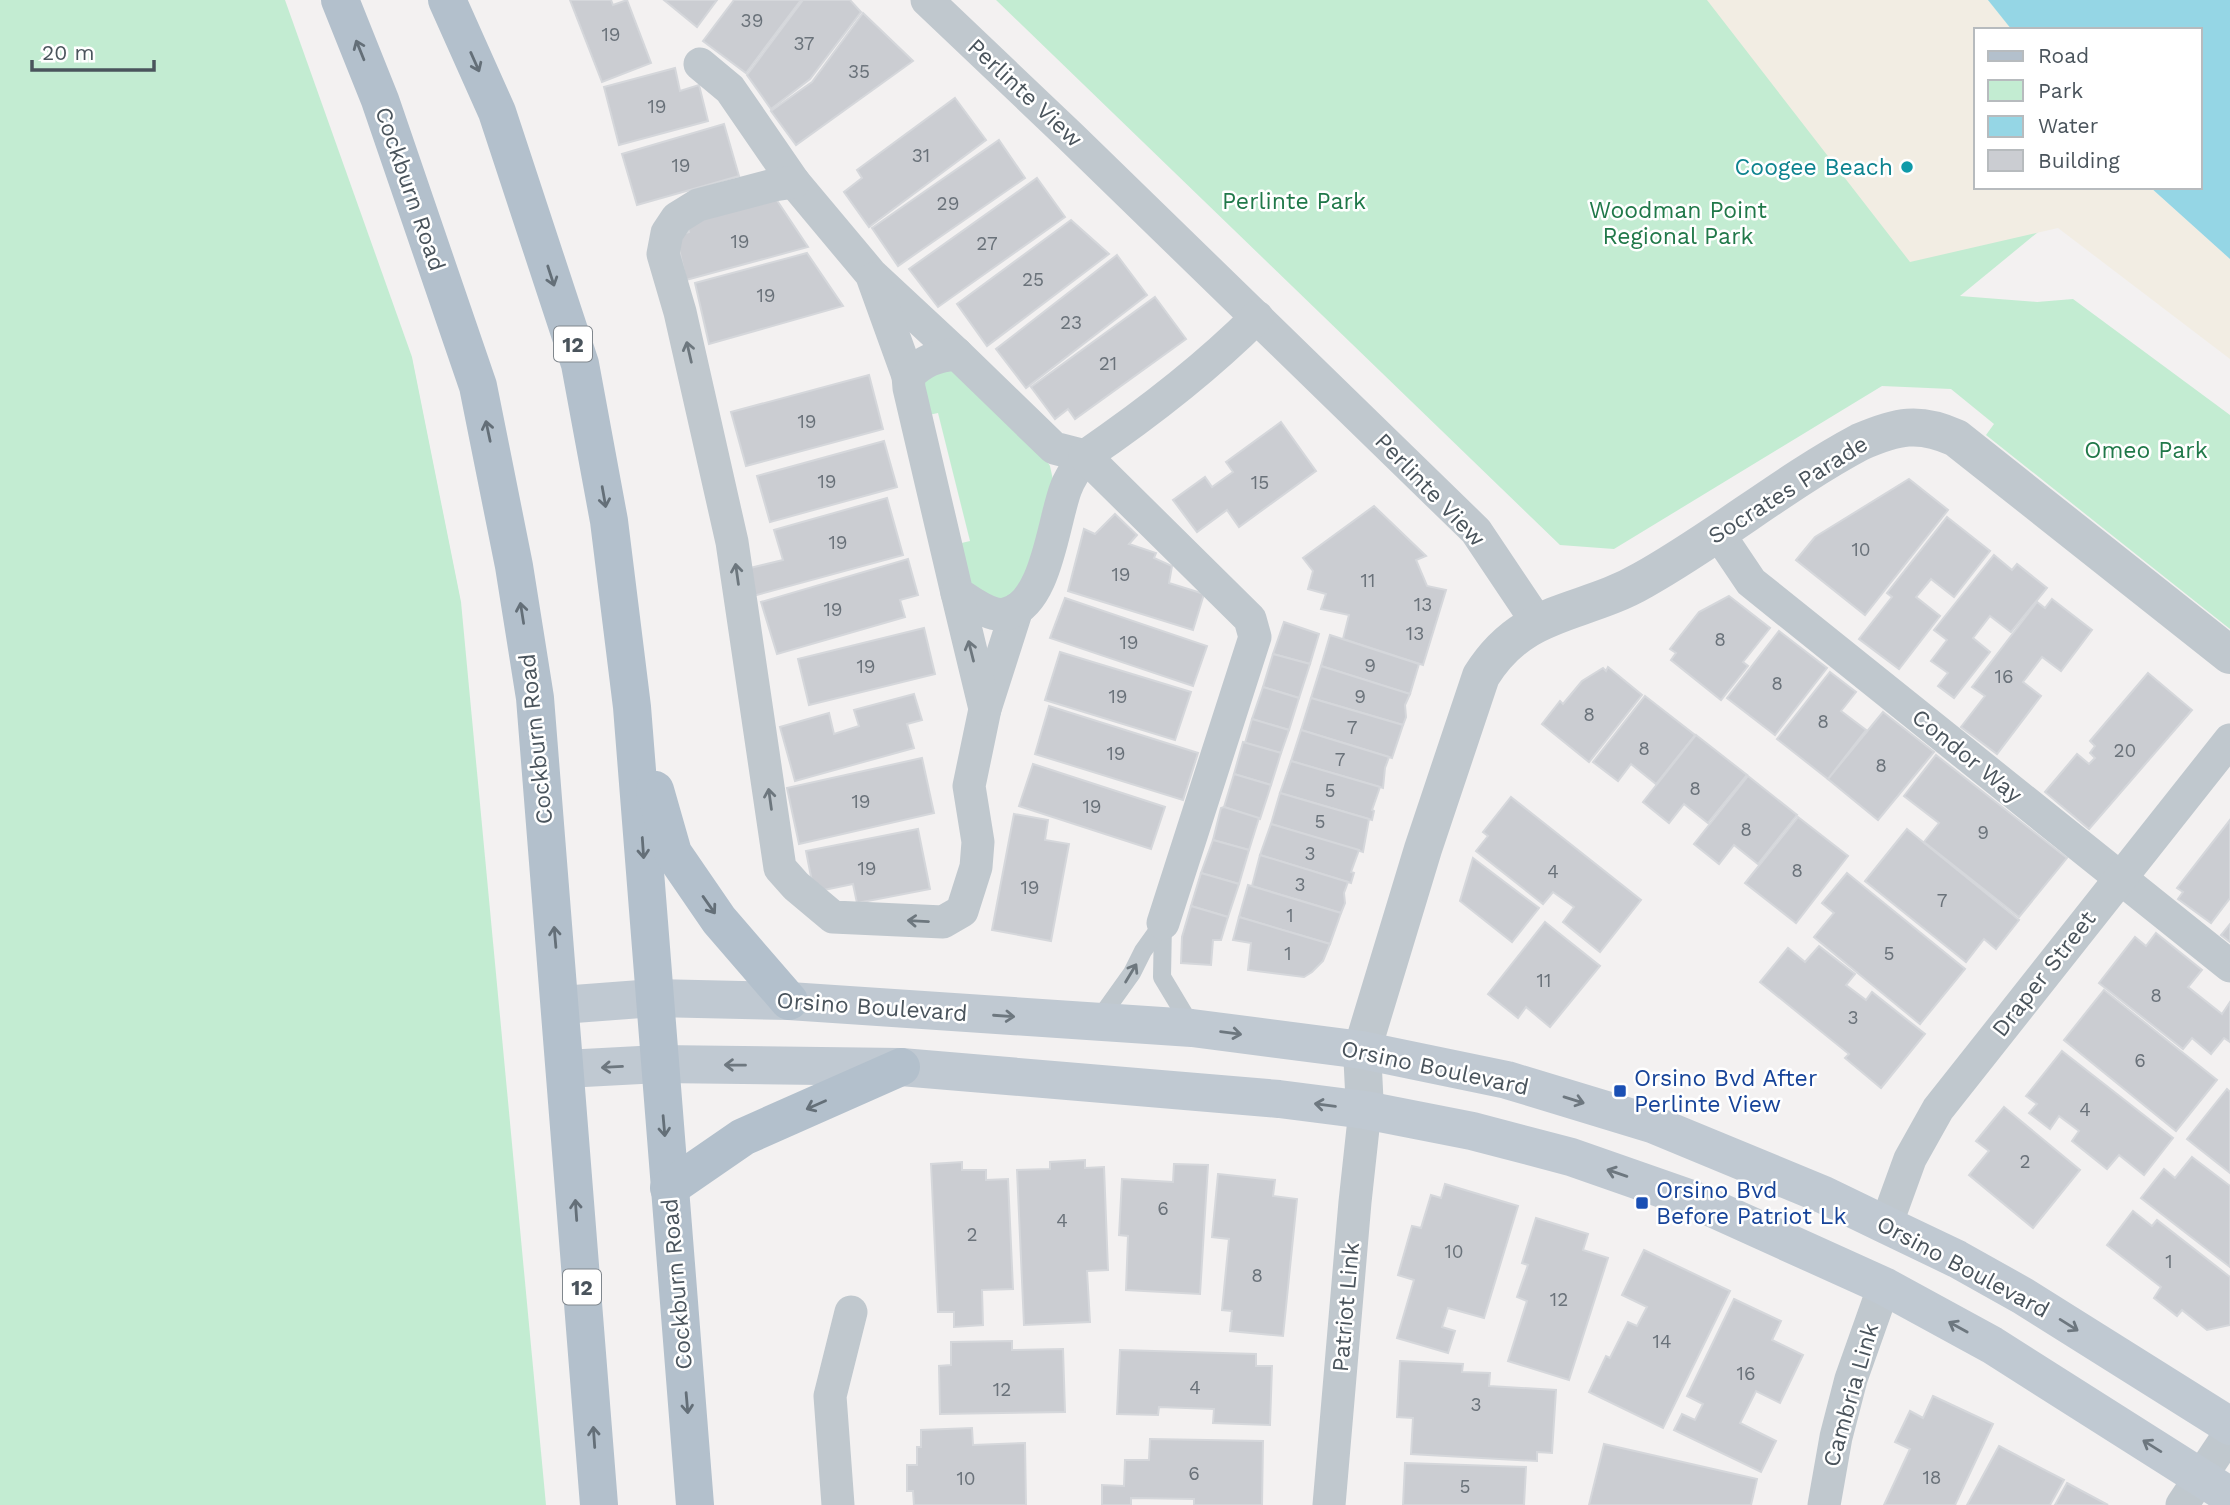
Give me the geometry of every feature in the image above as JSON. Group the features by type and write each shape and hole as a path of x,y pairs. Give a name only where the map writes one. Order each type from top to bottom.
{"main road":[{"name":"Cockburn Road","path":"340,0 380,100 478,386 514,566 535,698 599,1505"},
{"name":"Cockburn Road","path":"446,0 497,112 580,364 609,521 632,707 695,1505"},
{"path":"632,707 673,853 719,920 789,1001"},
{"name":"Orsino Boulevard","path":"561,1005 654,998 789,1001 1192,1028 1362,1050 1507,1080 1652,1124 1824,1195 1957,1259 2023,1296 2230,1426"},
{"path":"565,1069 659,1065 901,1067 1267,1097 1365,1110 1472,1131 1571,1157 1693,1200 1884,1286 1992,1345 2204,1493"},
{"path":"669,1188 743,1137 901,1067"}],"street":[{"name":"Perlinte View","path":"927,0 1476,531 1537,622"},
{"path":"700,64 730,89 794,182 871,274 1054,448 1085,456 1250,619 1255,637 1163,923"},
{"path":"794,182 698,205 677,218 667,233 663,254 680,312 732,541 780,868 796,886 833,917 943,922 962,911 975,867 978,842 969,786 985,709 1017,609 1038,586 1066,486 1085,456 1200,369 1228,346 1256,317"},
{"path":"871,274 908,376 926,467 985,709"},
{"path":"908,376 924,361 940,355 957,354"},
{"name":"Socrates Parade","path":"1537,622 1642,581 1860,442 1901,427 1928,428 1956,438 2230,655"},
{"name":"Condor Way","path":"1718,533 1751,582 2230,966"},
{"path":"957,593 986,611 1004,614 1017,609"},
{"path":"1365,1110 1362,1050 1423,849 1481,676 1494,655 1537,622"},
{"name":"Draper Street","path":"1886,1225 1910,1159 1938,1109 2230,740"},
{"name":"Patriot Link","path":"1329,1505 1365,1110"},
{"name":"Cambria Link","path":"1824,1505 1836,1437 1851,1379 1884,1286"},
{"path":"838,1505 830,1396 851,1312"},
{"path":"2204,1493 2230,1433"}],"lane":[{"path":"1097,1022 1163,923"},
{"path":"1163,923 1163,977 1192,1028"}],"green space":[{"path":"0,0 285,0 412,357 461,602 546,1505 0,1505"},
{"name":"Woodman Point Regional Park","path":"996,0 1988,0 2010,28 1974,28 1974,189 2091,189 1960,296 2037,302 2073,299 2230,415 2230,629 1986,435 1994,424 1951,389 1882,386 1614,549 1560,545"},
{"path":"953,369 1041,451 1050,466 1053,480 1022,589 997,602 974,593 953,545 970,541 938,413 924,416 924,382 933,373"}],"sand":[{"name":"Coogee Beach","path":"1707,0 1988,0 2010,28 1974,28 1974,189 2152,189 2230,259 2230,359 2058,228 1910,262"}],"water":[{"path":"1988,0 2230,0 2230,259 2152,189 2202,189 2202,28 2010,28"}],"building":[{"path":"570,0 611,0 613,5 627,0 651,63 602,82"},
{"path":"664,0 717,0 697,27"},
{"path":"734,0 801,0 746,73 703,41"},
{"path":"803,0 850,0 861,12 810,79 771,109 747,75"},
{"path":"863,13 913,61 796,145 771,111 812,82"},
{"path":"675,68 680,91 699,85 708,121 619,145 604,87"},
{"path":"955,98 986,140 869,227 844,192 862,178 857,170"},
{"path":"724,124 739,176 637,205 622,154"},
{"path":"999,140 1025,178 898,266 872,228"},
{"path":"1037,178 1065,217 938,307 909,269"},
{"path":"776,199 808,247 686,280 676,236 689,232 686,222"},
{"path":"1071,220 1109,254 987,346 957,304"},
{"path":"807,253 843,306 709,344 695,283"},
{"path":"1117,255 1147,295 1026,388 996,349"},
{"path":"1155,297 1186,339 1075,419 1068,409 1055,419 1031,387"},
{"path":"869,375 883,429 746,466 731,412"},
{"path":"1281,422 1316,471 1239,527 1227,510 1197,532 1173,500 1205,477 1212,487 1233,472 1226,462"},
{"path":"884,441 897,487 770,522 757,476"},
{"path":"1909,479 1948,510 1865,615 1796,560 1815,537"},
{"path":"887,498 903,555 753,596 746,569 783,560 774,530"},
{"path":"1374,506 1426,556 1416,560 1427,586 1446,590 1423,665 1343,639 1349,615 1321,609 1326,594 1308,589 1313,571 1303,558"},
{"path":"1115,514 1137,535 1129,544 1156,553 1154,558 1172,566 1169,583 1204,594 1193,630 1068,591 1084,529 1095,534"},
{"path":"1947,517 1990,551 1954,597 1931,579 1916,597 1940,616 1899,669 1859,639 1892,597 1887,593"},
{"path":"1994,555 2012,570 2017,564 2047,588 2011,632 1990,616 1973,638 1990,652 1954,698 1938,686 1948,673 1931,661 1947,640 1934,630"},
{"path":"908,559 918,595 900,600 905,617 777,654 761,602"},
{"path":"1729,596 1770,628 1743,662 1748,666 1721,700 1671,660 1676,653 1670,649 1699,612"},
{"path":"1065,598 1207,646 1193,686 1050,638"},
{"path":"2052,599 2092,630 2061,671 2042,657 2023,682 2041,696 1997,754 1961,727 1985,696 1972,687 2037,602 2045,608"},
{"path":"1284,622 1319,634 1310,664 1273,654"},
{"path":"924,628 935,674 809,705 798,659"},
{"path":"1779,631 1827,668 1775,735 1727,698"},
{"path":"1330,635 1419,664 1410,694 1321,666"},
{"path":"1060,652 1191,692 1175,740 1045,700"},
{"path":"1273,654 1310,664 1299,698 1263,687"},
{"path":"1321,666 1410,694 1405,705 1406,717 1403,725 1311,698"},
{"path":"1608,667 1642,695 1589,762 1542,724 1560,701 1563,704 1582,681 1603,668 1606,671"},
{"path":"1830,672 1856,692 1841,711 1866,730 1828,779 1777,739"},
{"path":"2148,673 2192,710 2089,829 2045,792 2077,754 2089,764 2095,758 2090,753 2095,746 2090,741"},
{"path":"1263,687 1299,698 1289,730 1252,719"},
{"path":"914,694 922,720 907,724 914,748 795,781 780,727 829,713 834,734 859,726 854,710"},
{"path":"1645,696 1695,735 1656,784 1631,764 1618,781 1593,762"},
{"path":"1311,698 1403,725 1392,758 1301,730"},
{"path":"1049,706 1198,753 1183,800 1035,754"},
{"path":"1883,712 1934,752 1878,820 1828,779"},
{"path":"1252,719 1289,730 1281,753 1245,743"},
{"path":"1301,730 1389,757 1383,788 1291,761"},
{"path":"1696,735 1747,775 1708,823 1684,804 1669,823 1643,802"},
{"path":"1243,742 1281,753 1271,785 1234,774"},
{"path":"1936,755 2067,858 2019,917 1924,842 1939,823 1904,796"},
{"path":"922,758 934,813 799,844 787,788"},
{"path":"1291,761 1380,787 1372,810 1372,820 1280,793"},
{"path":"1033,764 1165,807 1151,849 1019,806"},
{"path":"1234,774 1271,785 1260,819 1224,807"},
{"path":"1748,776 1797,815 1758,864 1734,845 1719,864 1694,844"},
{"path":"1280,793 1369,819 1363,852 1271,824"},
{"path":"1511,797 1641,900 1600,952 1563,922 1574,907 1553,892 1543,904 1476,851 1488,836 1483,832"},
{"path":"1221,808 1259,818 1249,850 1213,840"},
{"path":"1014,814 1048,820 1045,840 1069,844 1051,941 992,930"},
{"path":"1798,817 1848,856 1796,923 1745,883"},
{"path":"2230,820 2230,898 2211,923 2178,899 2183,892 2177,888"},
{"path":"1271,824 1359,850 1351,872 1354,873 1351,883 1260,855"},
{"path":"918,829 930,889 857,903 853,884 814,892 806,851"},
{"path":"1907,829 2019,920 1996,949 1984,939 1966,962 1865,881"},
{"path":"1213,840 1249,850 1239,884 1201,873"},
{"path":"1260,855 1348,882 1341,913 1252,886"},
{"path":"1473,858 1539,908 1512,942 1460,901"},
{"path":"1201,873 1239,884 1228,917 1191,906"},
{"path":"1847,873 1965,969 1920,1024 1814,937 1834,913 1822,903"},
{"path":"1248,885 1341,913 1330,944 1239,917"},
{"path":"1191,906 1228,917 1221,940 1213,940 1211,965 1181,963 1182,937"},
{"path":"1239,917 1330,944 1323,961 1304,977 1248,970 1251,943 1233,940"},
{"path":"1545,922 1600,966 1550,1027 1526,1007 1518,1018 1488,994"},
{"path":"2230,924 2230,942 2221,935"},
{"path":"2156,933 2202,970 2188,987 2222,1014 2230,1002 2230,1042 2224,1038 2211,1054 2192,1038 2183,1049 2099,983 2135,937 2146,946"},
{"path":"1819,946 1855,974 1846,985 1866,1000 1872,992 1925,1034 1881,1088 1845,1058 1849,1054 1760,982 1788,948 1805,962"},
{"path":"2104,990 2217,1080 2176,1131 2064,1040"},
{"path":"2062,1051 2173,1138 2144,1175 2119,1155 2107,1169 2072,1141 2079,1131 2059,1116 2050,1129 2029,1113 2037,1104 2026,1096"},
{"path":"2227,1089 2230,1092 2230,1173 2187,1139"},
{"path":"2004,1107 2080,1170 2033,1228 1969,1175 1989,1151 1976,1141"},
{"path":"2192,1157 2230,1186 2230,1267 2141,1198 2164,1169 2175,1178"},
{"path":"1085,1160 1085,1168 1104,1167 1108,1270 1087,1271 1090,1322 1024,1325 1017,1170 1050,1169 1050,1162"},
{"path":"962,1162 962,1170 986,1170 986,1180 1008,1179 1013,1289 982,1290 983,1325 954,1327 954,1312 938,1312 931,1164"},
{"path":"1174,1164 1208,1165 1200,1294 1126,1290 1128,1236 1119,1235 1122,1179 1173,1182"},
{"path":"1218,1174 1275,1180 1273,1196 1297,1199 1283,1336 1230,1331 1232,1311 1222,1310 1229,1239 1212,1237"},
{"path":"1445,1184 1518,1206 1484,1318 1448,1308 1442,1327 1455,1331 1448,1353 1397,1338 1414,1280 1398,1275 1412,1226 1421,1228 1431,1195 1441,1198"},
{"path":"2133,1211 2152,1226 2157,1220 2230,1277 2230,1325 2207,1330 2182,1310 2177,1316 2154,1298 2161,1287 2107,1245"},
{"path":"1536,1218 1588,1234 1583,1250 1608,1258 1569,1380 1508,1361 1527,1301 1517,1297 1528,1265 1522,1263"},
{"path":"1644,1250 1730,1291 1663,1428 1589,1392 1606,1356 1610,1358 1628,1322 1637,1326 1647,1307 1622,1295"},
{"path":"1734,1299 1781,1321 1772,1340 1803,1355 1780,1403 1756,1391 1740,1423 1776,1441 1761,1472 1674,1430 1682,1414 1695,1420 1703,1404 1687,1396"},
{"path":"1012,1341 1012,1350 1063,1349 1065,1412 940,1414 939,1366 951,1365 951,1342"},
{"path":"1120,1350 1256,1354 1256,1366 1272,1366 1270,1425 1213,1423 1214,1409 1159,1407 1158,1415 1117,1414"},
{"path":"1400,1361 1463,1364 1462,1372 1490,1373 1489,1386 1556,1390 1552,1453 1537,1452 1537,1461 1411,1454 1413,1418 1397,1417"},
{"path":"1933,1396 1993,1424 1955,1505 1884,1505 1910,1449 1895,1442 1910,1411 1923,1418"},
{"path":"972,1428 973,1445 1025,1443 1026,1505 914,1505 913,1491 907,1491 907,1465 917,1465 921,1430"},
{"path":"1150,1439 1263,1441 1262,1505 1194,1505 1194,1499 1131,1498 1131,1505 1102,1505 1102,1485 1124,1486 1125,1460 1149,1460"},
{"path":"1604,1444 1757,1479 1751,1505 1589,1505"},
{"path":"1999,1446 2064,1480 2050,1505 1967,1505"},
{"path":"1405,1463 1526,1467 1524,1505 1403,1505"},
{"path":"2067,1483 2108,1505 2055,1505"}],"place":[{"name":"Coogee Beach","path":"1907,167"},
{"name":"Orsino Bvd After Perlinte View","path":"1620,1091"},
{"name":"Orsino Bvd Before Patriot Lk","path":"1642,1203"}],"park label":[{"name":"Perlinte Park","path":"1294,201"},
{"name":"Omeo Park","path":"2146,450"}]}
